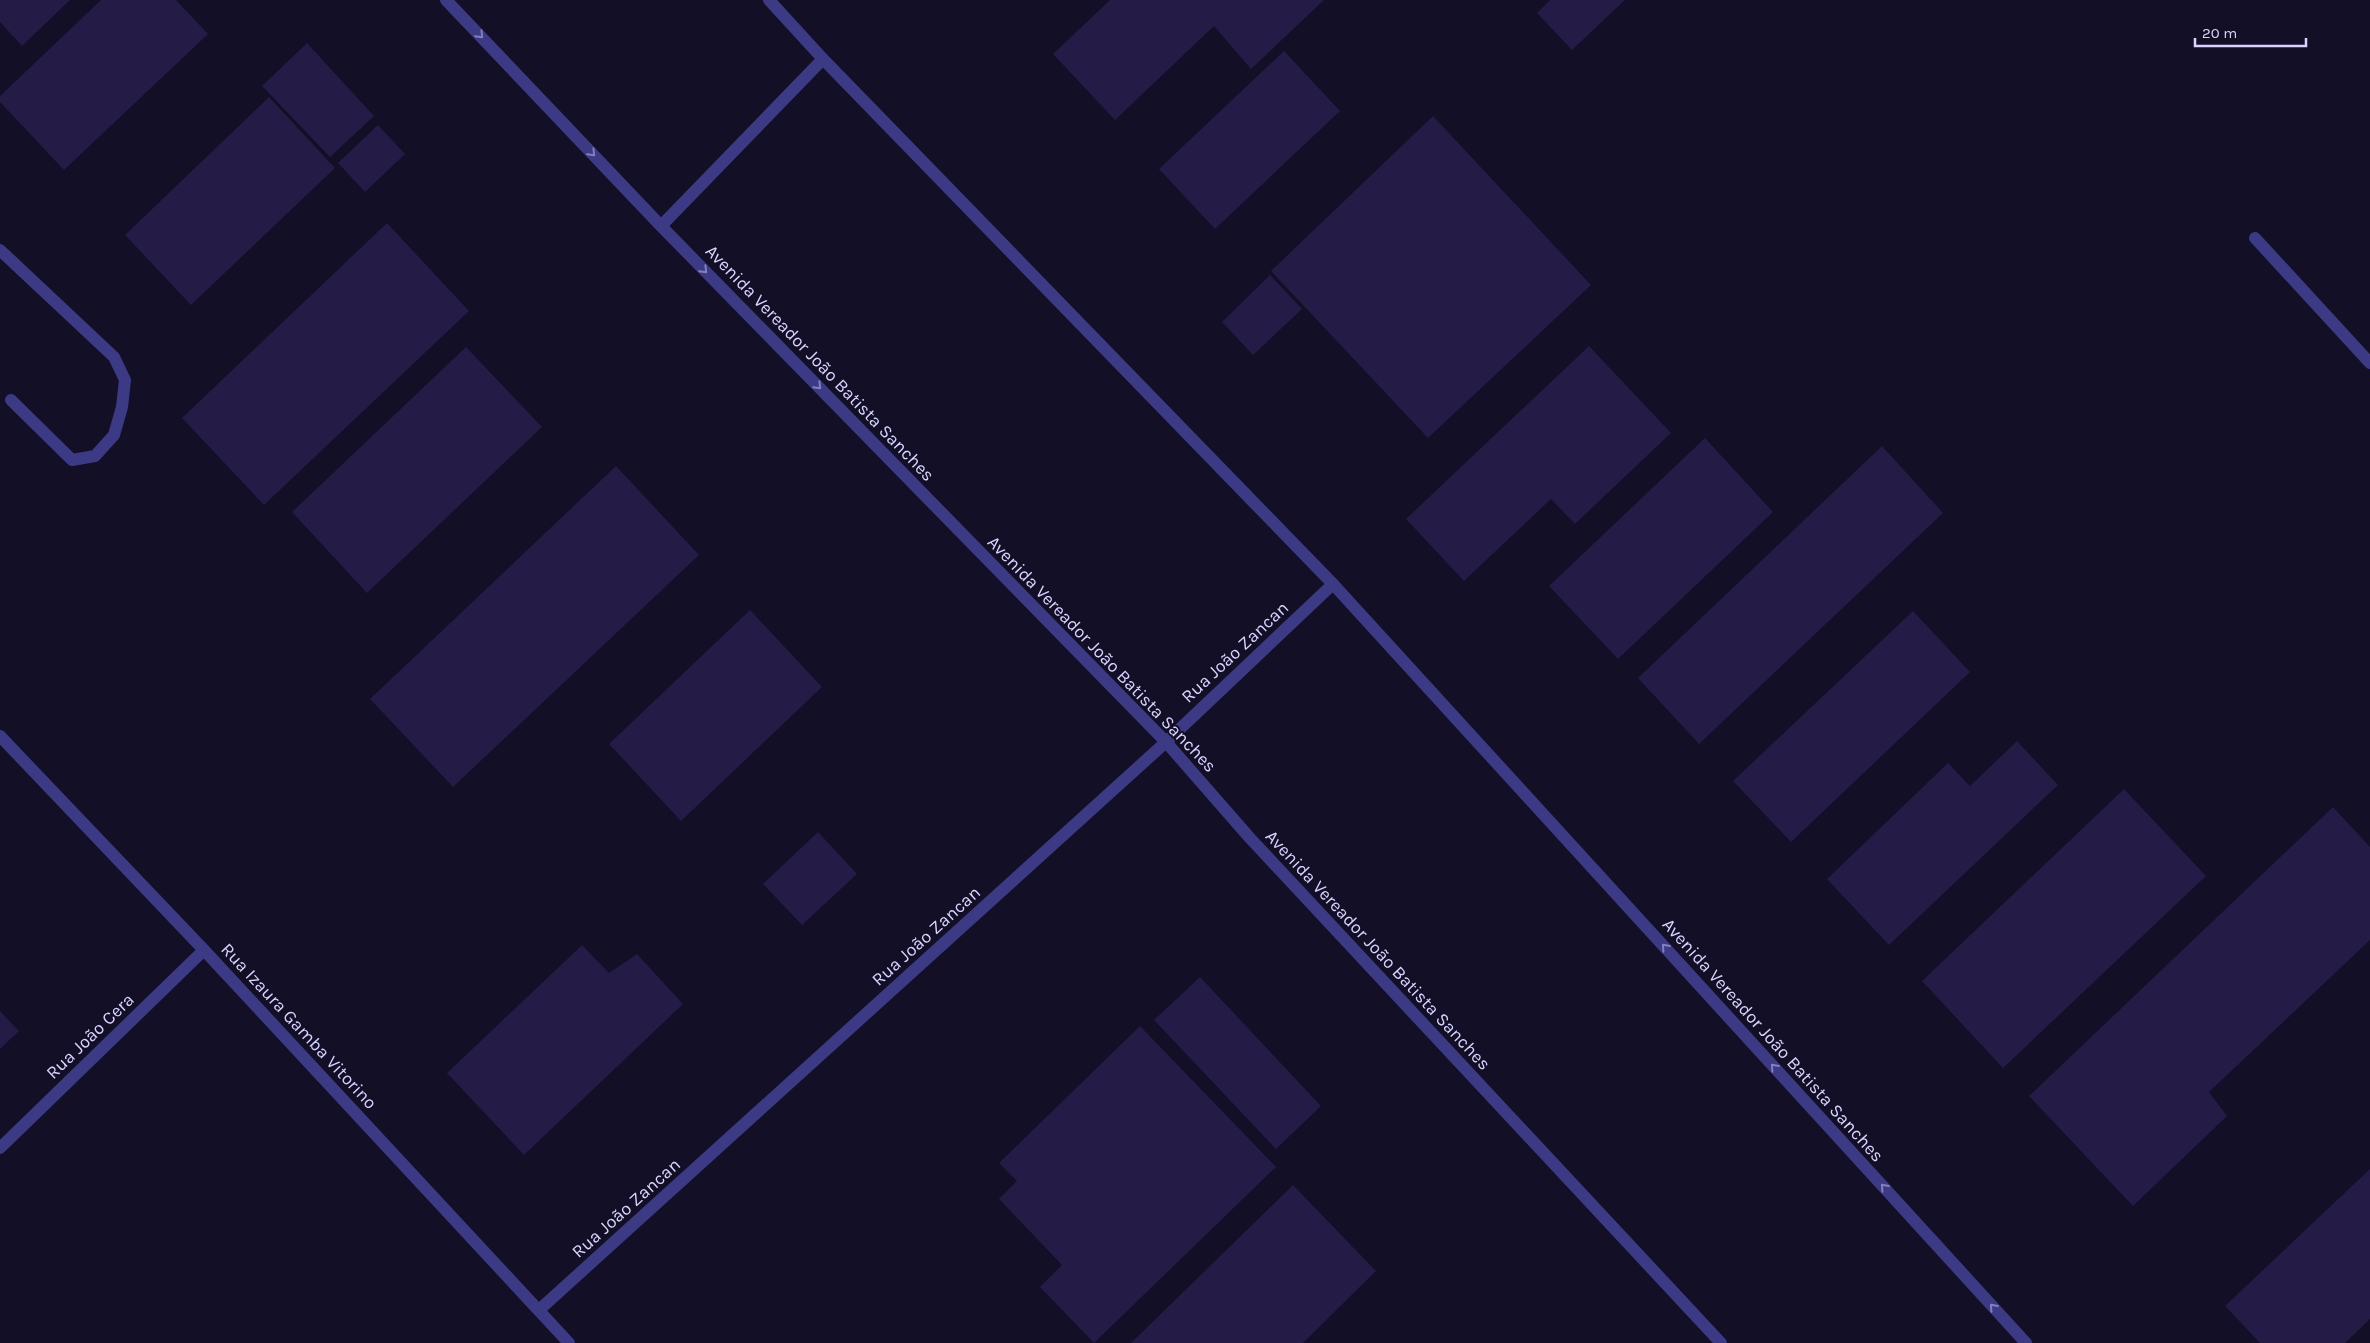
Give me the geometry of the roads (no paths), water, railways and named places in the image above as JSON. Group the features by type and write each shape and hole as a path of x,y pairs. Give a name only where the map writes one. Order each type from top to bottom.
{"street":[{"name":"Avenida Vereador João Batista Sanches","path":"446,0 661,226 1166,742 1248,837 1721,1343"},
{"name":"Avenida Vereador João Batista Sanches","path":"769,0 822,59 1333,584 2026,1343"},
{"path":"661,226 822,59"},
{"path":"2254,238 2370,363"},
{"path":"0,250 114,358 125,380 122,408 114,435 95,456 72,460 10,400"},
{"name":"Rua João Zancan","path":"539,1310 1166,742 1333,584"},
{"name":"Rua Izaura Gamba Vitorino","path":"0,736 204,950 569,1343"},
{"name":"Rua João Cera","path":"0,1148 204,950"}]}
